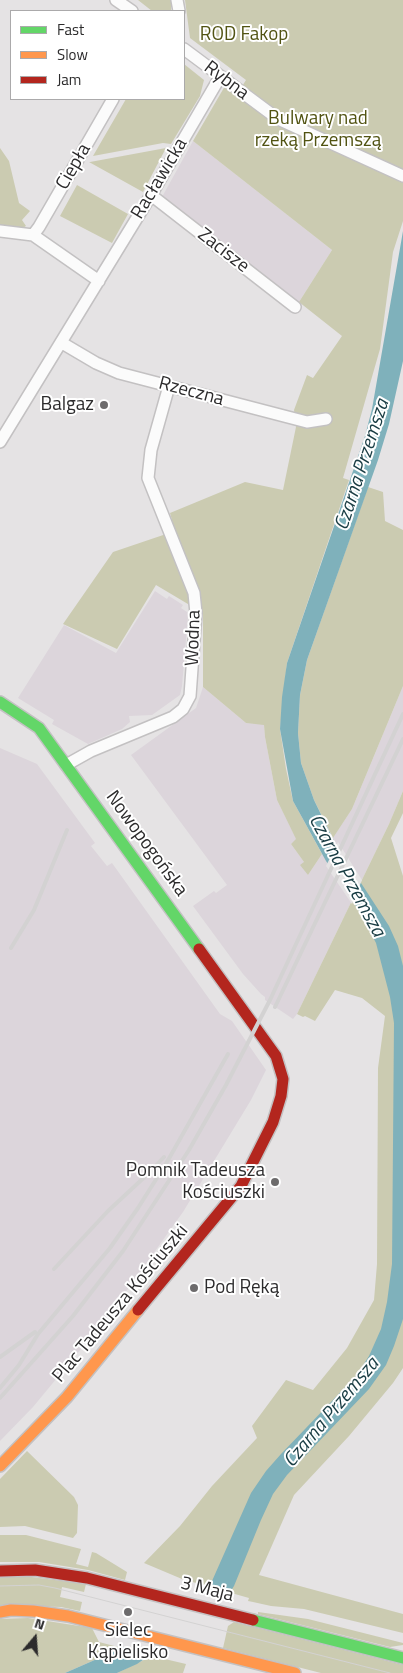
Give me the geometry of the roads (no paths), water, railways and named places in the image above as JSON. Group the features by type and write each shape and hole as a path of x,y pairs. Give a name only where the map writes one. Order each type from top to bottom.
{"street":[{"path":"116,0 131,10"},
{"name":"Rybna","path":"185,50 278,119 403,176"},
{"name":"Racławicka","path":"0,442 151,195 220,76"},
{"name":"Ciepła","path":"32,235 39,227 112,100"},
{"name":"Zacisze","path":"151,195 294,307"},
{"path":"0,231 32,235 99,281"},
{"name":"Rzeczna","path":"62,343 96,363 119,373 307,422 326,419"},
{"name":"Wodna","path":"66,765 91,751 173,717 183,709 190,696 196,613 195,598 148,478 151,450 168,386"},
{"name":"Nowopogońska","path":"0,702 39,728 250,1019"},
{"name":"Plac Tadeusza Kościuszki","path":"0,1466 67,1397 241,1186 272,1122 281,1096 283,1079 276,1056 250,1019"},
{"name":"3 Maja","path":"0,1571 35,1570 61,1573 401,1656"},
{"path":"0,1612 11,1610 59,1615 119,1628 295,1673"}],"water":[{"name":"Czarna Przemsza","path":"403,231 403,361 389,424 378,460 307,660 300,695 298,733 301,763 314,800 335,843 389,926 398,946 403,966 403,1319 386,1365 369,1389 287,1475 273,1494 234,1586 227,1597 192,1627 137,1664 117,1673 65,1673 122,1648 169,1619 212,1581 251,1493 266,1471 281,1454 356,1376 369,1356 381,1329 392,1264 394,1023 390,997 376,943 360,912 326,861 293,801 280,729 287,663 365,436 372,409"}],"tram line":[{"path":"0,1586 39,1585 55,1588 390,1673"}],"railway":[{"path":"0,1398 73,1316 123,1251 189,1150 226,1085 270,1000 403,714"},
{"path":"275,1007 403,739"},
{"path":"11,948 34,910 67,830"},
{"path":"0,1388 19,1365 38,1334 110,1248 138,1208 167,1162 228,1054"},
{"path":"54,1269 108,1211 164,1157"},
{"path":"0,1357 35,1332"}],"place":[{"name":"Balgaz","path":"104,405"},
{"name":"Pomnik Tadeusza Kościuszki","path":"275,1182"},
{"name":"Pod Ręką","path":"194,1288"},
{"name":"Sielec Kąpielisko","path":"128,1612"}],"park label":[{"name":"ROD Fakop","path":"244,35"},
{"name":"Bulwary nad rzeką Przemszą","path":"318,130"}]}
